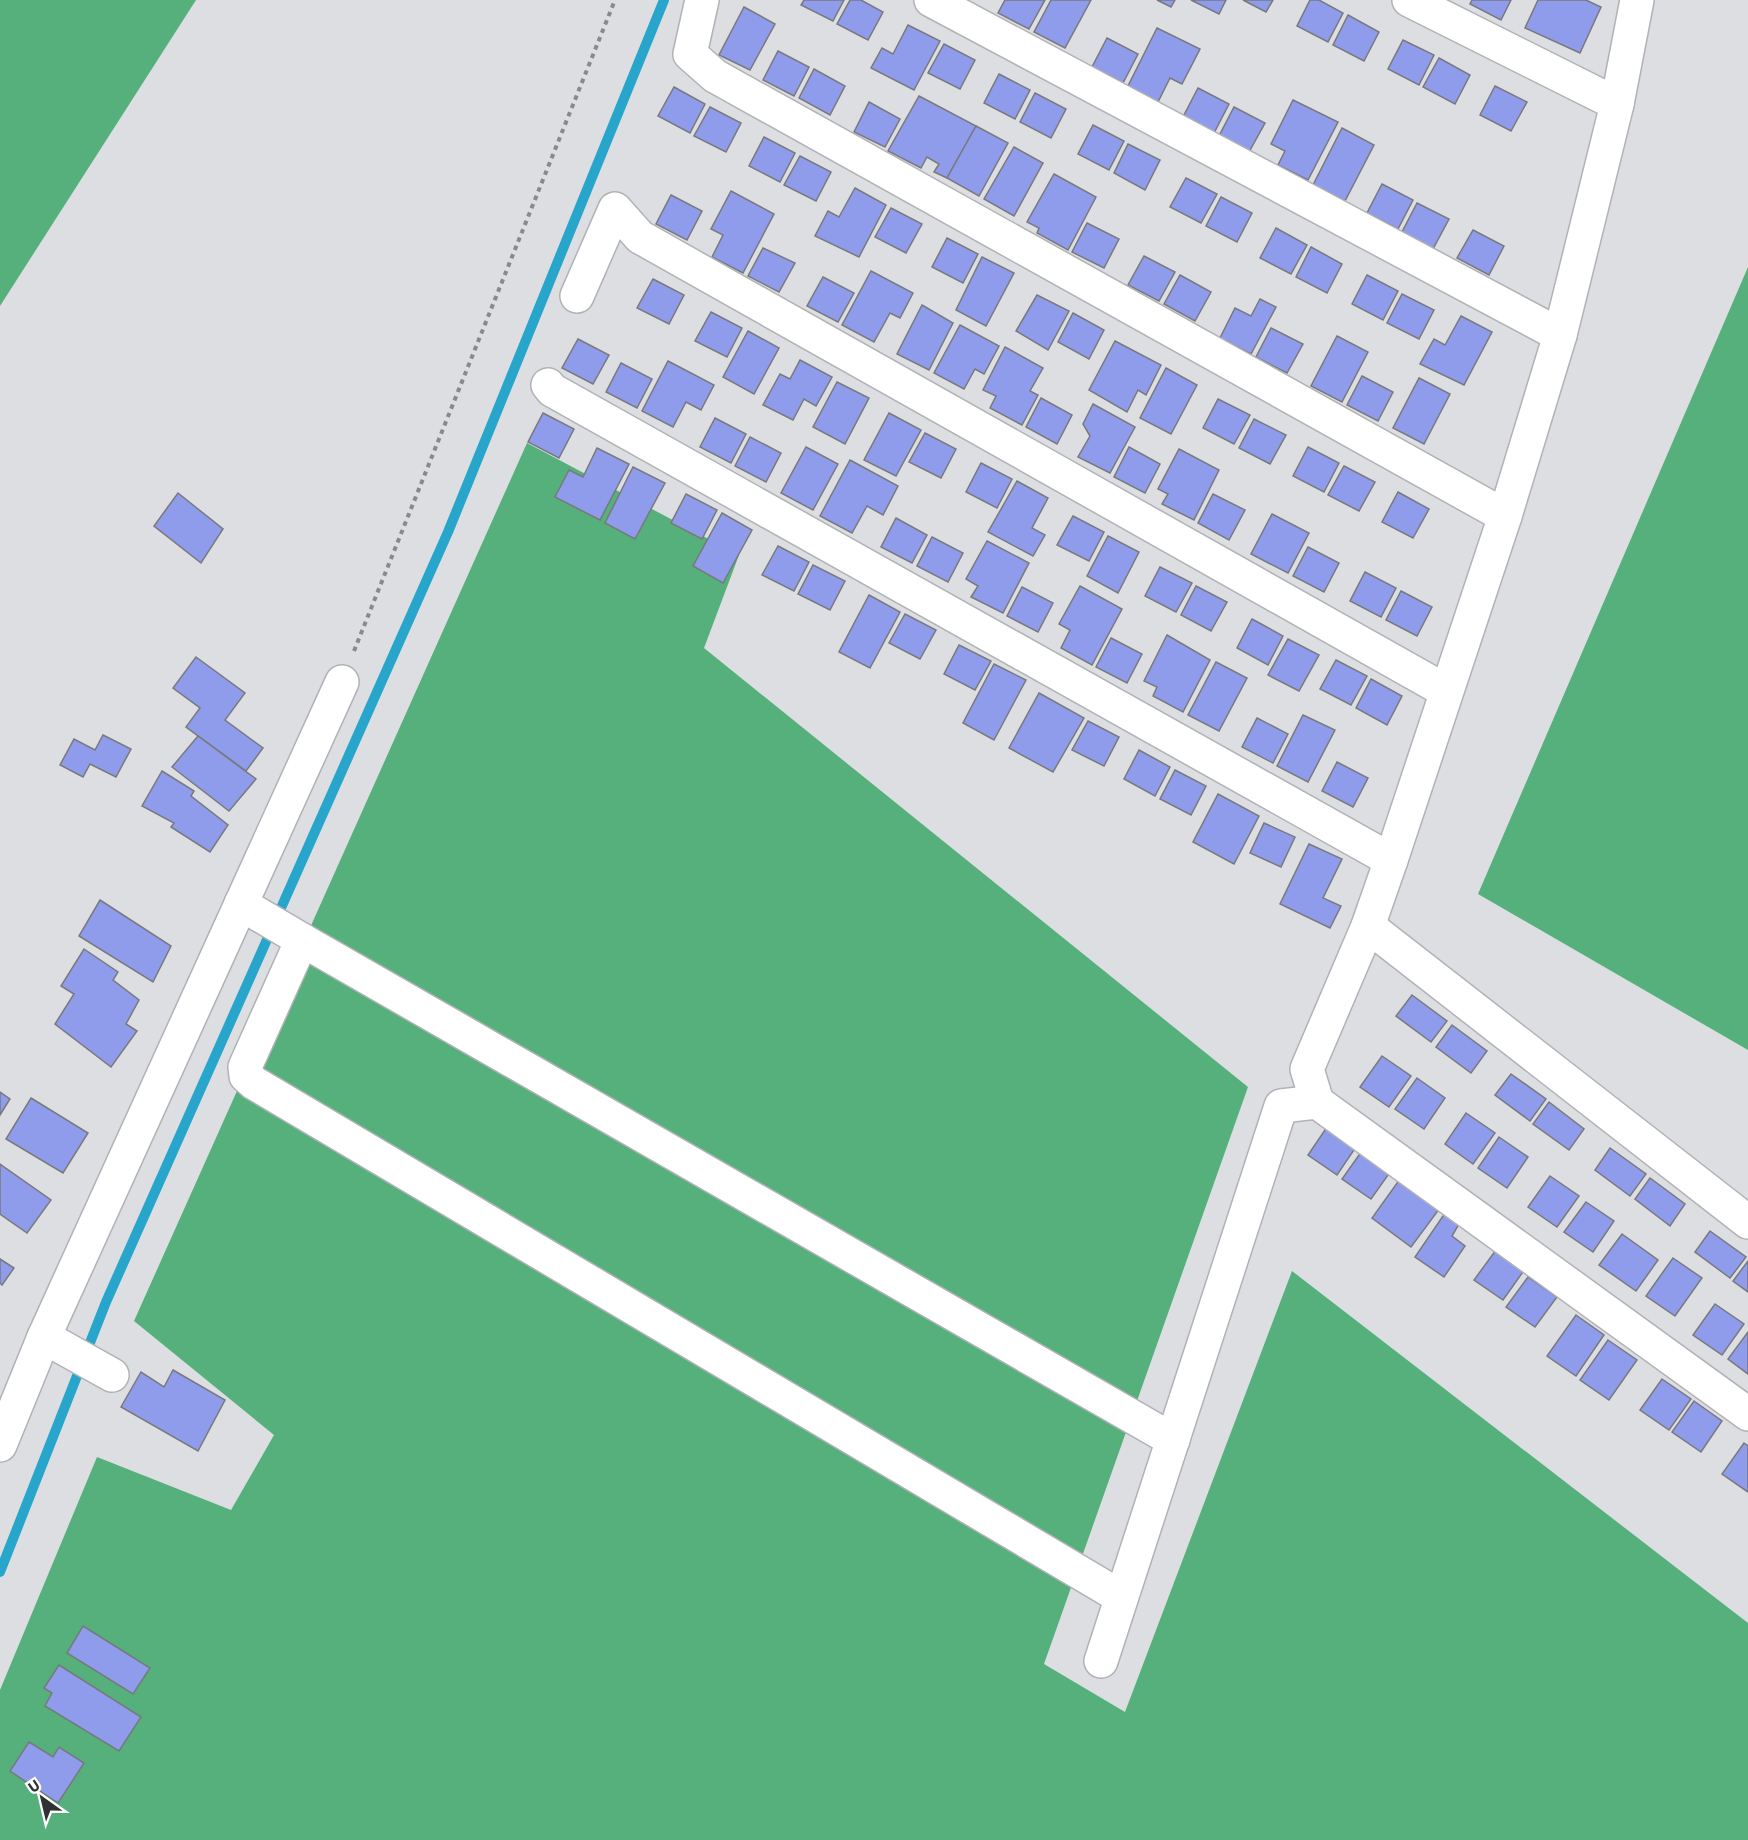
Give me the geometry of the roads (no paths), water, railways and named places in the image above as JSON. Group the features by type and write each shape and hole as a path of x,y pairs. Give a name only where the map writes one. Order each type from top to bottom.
{"street":[{"path":"702,0 690,54 715,76 1505,516"},
{"path":"931,0 1560,335"},
{"path":"1409,0 1617,105"},
{"path":"1637,0 1617,105 1560,335 1505,516 1368,926 1307,1069 1317,1102 1748,1414"},
{"path":"577,296 615,208 640,237 1446,691"},
{"path":"548,385 563,396 1391,860"},
{"path":"0,1445 52,1342 241,904 342,682"},
{"path":"241,904 1173,1440"},
{"path":"1368,926 1748,1222"},
{"path":"302,940 245,1067 246,1076 254,1083 1121,1598"},
{"path":"1101,1661 1281,1106 1317,1102"},
{"path":"52,1342 106,1372"}],"waterway":[{"path":"0,1572 106,1302 448,532 664,0"}]}
